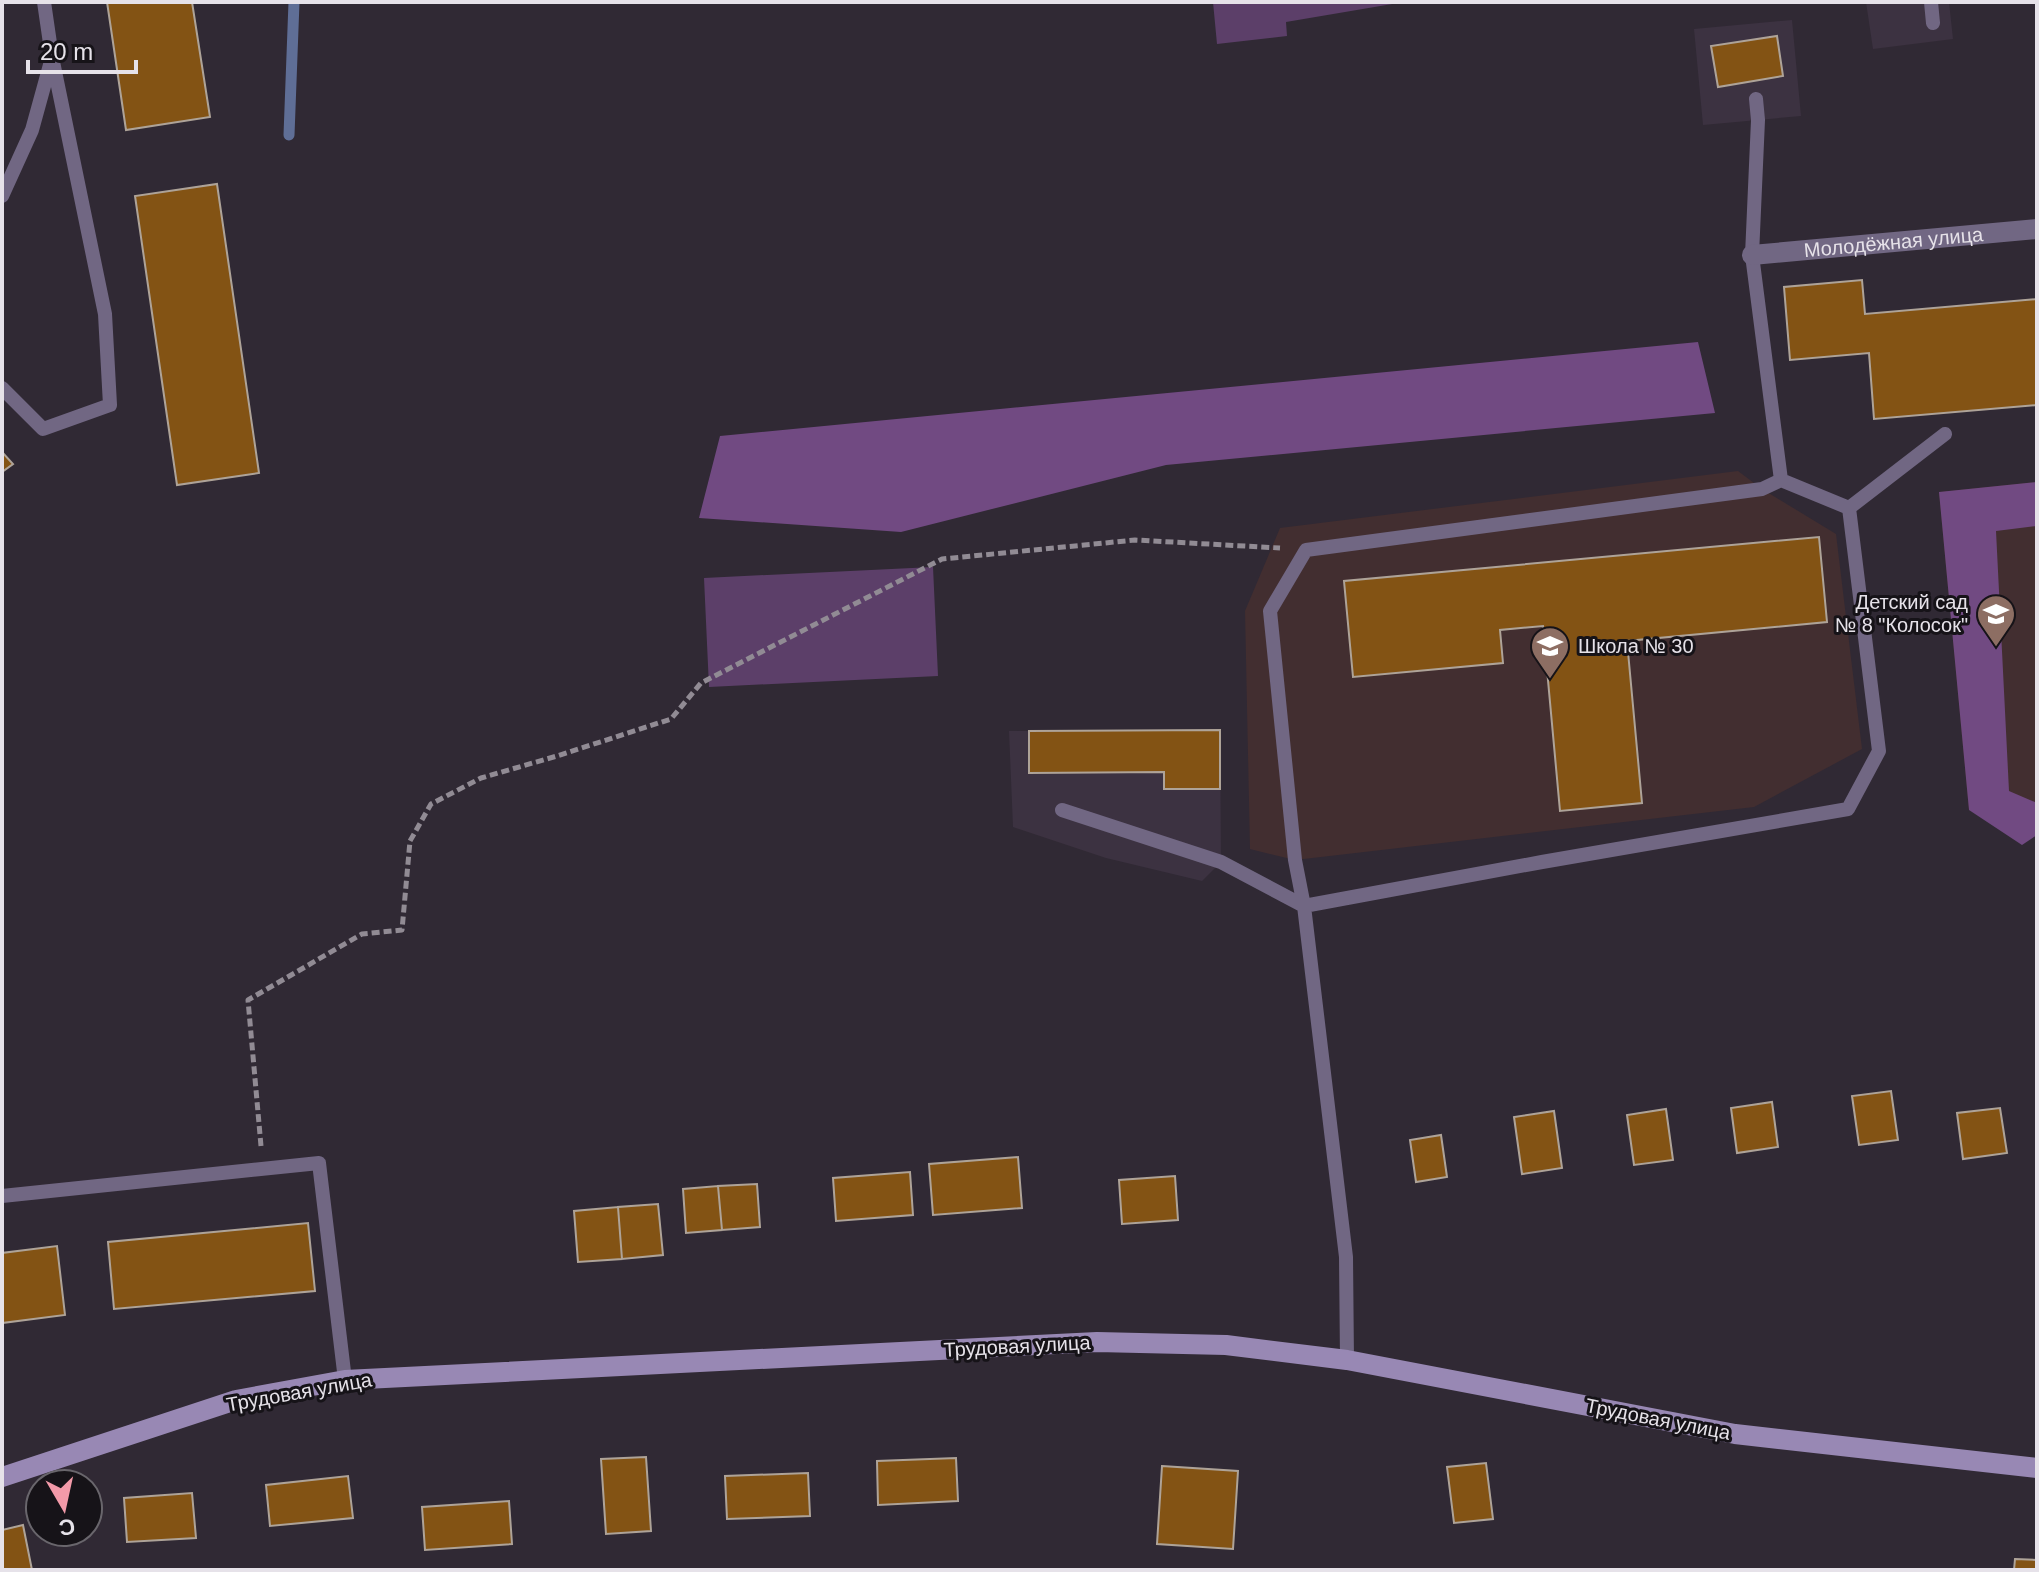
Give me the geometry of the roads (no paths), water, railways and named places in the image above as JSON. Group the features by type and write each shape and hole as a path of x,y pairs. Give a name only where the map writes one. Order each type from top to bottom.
{"main road":[{"name":"Трудовая улица","path":"2,1477 236,1400 345,1380 1097,1342 1226,1345 1347,1360 1735,1434 2037,1468"}],"street":[{"name":"Молодёжная улица","path":"1752,255 2037,229"}],"lane":[{"path":"2,388 43,429 110,405 105,314 52,57 44,2"},
{"path":"1931,2 1933,23"},
{"path":"2,196 32,130 52,57"},
{"path":"1756,99 1758,120 1752,255 1781,480"},
{"path":"1849,508 1945,434"},
{"path":"1347,1360 1346,1257 1304,906 1295,860 1270,611 1306,550 1762,489 1781,480 1849,508"},
{"path":"1062,810 1221,862 1304,906 1848,809 1879,751 1849,508"},
{"path":"2,1196 319,1163 345,1380"}],"waterway":[{"path":"289,135 294,2"}],"place":[{"name":"Детский сад № 8 \"Колосок\"","path":"1996,648"},
{"name":"Школа № 30","path":"1550,680"}]}
